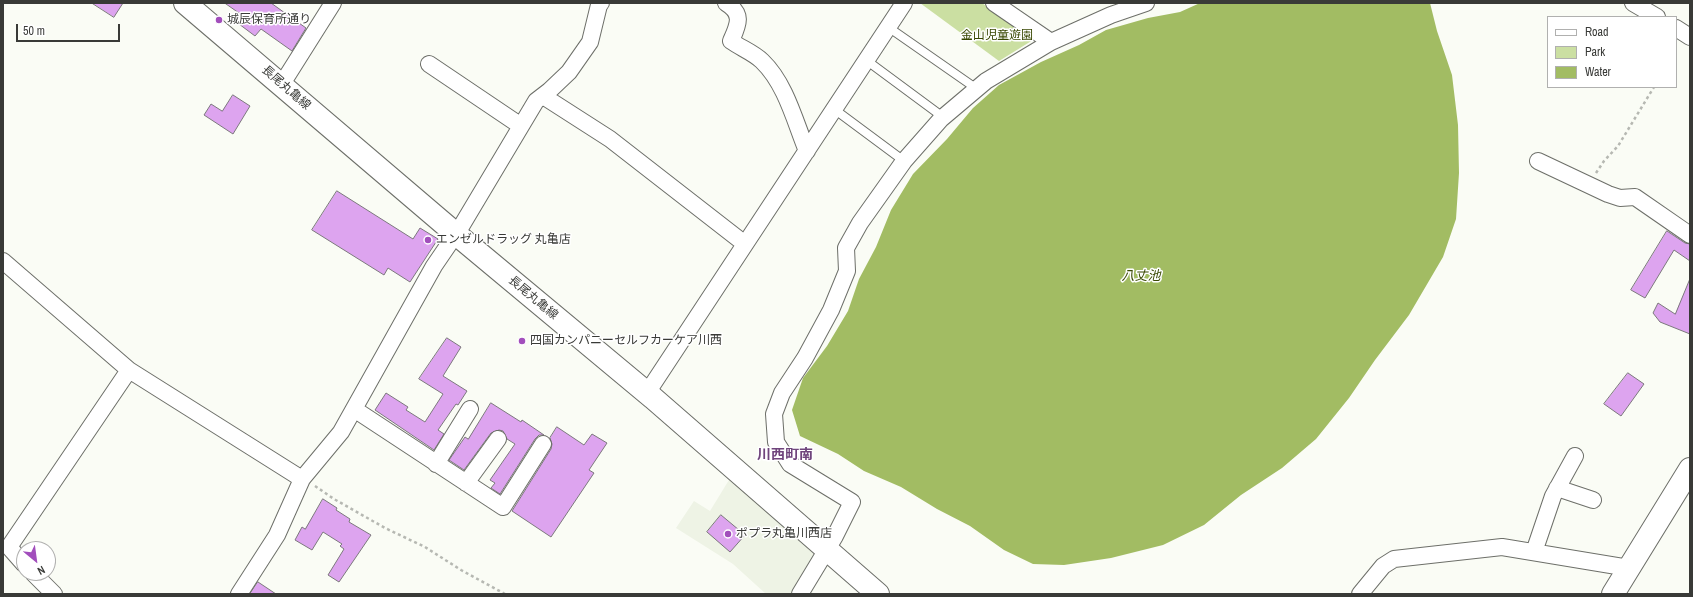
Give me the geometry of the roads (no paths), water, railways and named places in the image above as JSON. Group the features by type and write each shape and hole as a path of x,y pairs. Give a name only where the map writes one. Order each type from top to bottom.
{"main road":[{"name":"長尾丸亀線","path":"185,3 456,234 647,393 878,594"},
{"path":"1612,594 1690,469"}],"street":[{"path":"281,84 333,3"},
{"path":"239,594 277,535 302,479 341,432 434,266 456,234 536,101 569,72 590,42 599,5 601,3"},
{"path":"726,3 731,6 738,16 738,25 731,41 761,60 770,70 785,96 807,151"},
{"path":"647,393 904,3"},
{"path":"994,3 1051,42"},
{"path":"800,594 835,536 852,502 790,464 776,442 774,414 782,393 805,358 831,310 847,271 846,248 860,223 904,161 943,117 986,81 1051,42 1111,15 1146,3"},
{"path":"1633,3 1655,16"},
{"path":"429,64 521,126"},
{"path":"543,96 610,139 745,244"},
{"path":"1538,161 1620,198 1635,197 1690,235"},
{"path":"3,261 129,370 302,479"},
{"path":"16,555 9,547 8,540 129,370"},
{"path":"354,409 503,507 543,444"},
{"path":"436,464 470,409"},
{"path":"466,483 498,439"},
{"path":"1534,552 1553,496 1574,456"},
{"path":"1558,488 1593,500"},
{"path":"1360,594 1383,566 1394,559 1502,547 1629,568"},
{"path":"41,581 54,594"}],"lane":[{"path":"888,27 977,89"},
{"path":"866,60 943,117"},
{"path":"834,109 904,161"}],"water":[{"name":"八丈池","path":"1200,3 1430,3 1437,31 1452,75 1458,125 1459,173 1456,219 1443,257 1409,315 1349,398 1316,439 1282,468 1241,495 1204,525 1163,545 1111,558 1064,565 1033,564 1004,550 970,526 937,509 901,487 864,471 838,454 800,436 792,410 803,378 827,346 848,311 859,279 876,247 891,210 913,174 947,139 973,108 999,85 1041,62 1079,45 1106,30 1148,18 1180,12"}],"place":[{"name":"城辰保育所通り","path":"219,20"},
{"name":"エンゼルドラッグ 丸亀店","path":"428,240"},
{"name":"四国カンパニーセルフカーケア川西","path":"522,341"},
{"name":"ポプラ丸亀川西店","path":"728,534"}],"district":[{"name":"川西町南","path":"785,455"}],"park label":[{"name":"金山児童遊園","path":"997,36"}]}
